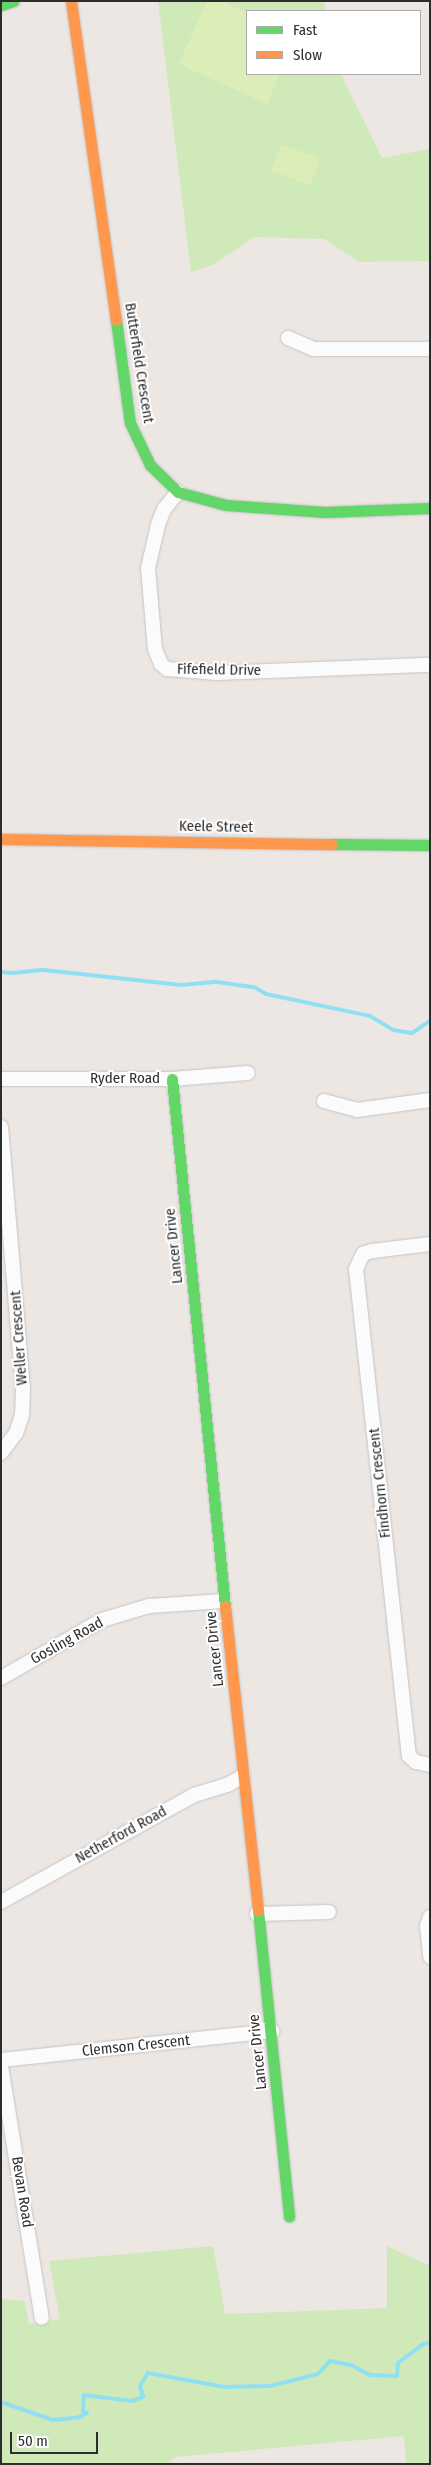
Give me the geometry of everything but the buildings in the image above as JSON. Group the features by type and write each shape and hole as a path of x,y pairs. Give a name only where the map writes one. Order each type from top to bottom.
{"street":[{"path":"1,6 13,1"},
{"name":"Butterfield Crescent","path":"71,1 130,423 150,466 178,492 226,505 278,510 359,512 430,508"},
{"path":"288,338 314,349 430,349"},
{"name":"Fifefield Drive","path":"178,492 164,509 148,568 155,649 161,664 167,669 217,674 430,665"},
{"name":"Keele Street","path":"1,839 430,845"},
{"name":"Ryder Road","path":"1,1079 172,1079 248,1073"},
{"name":"Lancer Drive","path":"172,1079 224,1601 257,1914 272,2031 289,2216"},
{"path":"324,1101 357,1110 430,1100"},
{"name":"Weller Crescent","path":"1,1127 22,1351 23,1388 22,1415 16,1433 1,1453"},
{"name":"Findhorn Crescent","path":"430,1244 372,1251 363,1254 356,1269 409,1756 416,1762 430,1765"},
{"name":"Gosling Road","path":"1,1678 102,1620 149,1606 224,1601"},
{"name":"Netherford Road","path":"1,1902 194,1795 229,1784 243,1776"},
{"path":"257,1914 330,1912"},
{"path":"430,1916 427,1926 430,1957"},
{"name":"Clemson Crescent","path":"1,2060 272,2031"},
{"name":"Bevan Road","path":"1,2066 42,2318"}],"green space":[{"path":"158,1 324,1 326,10 246,10 246,75 341,75 382,158 430,149 430,261 360,262 324,239 254,237 215,264 191,272"},
{"path":"207,1 222,1 246,13 246,75 280,75 267,104 179,64"},
{"path":"281,144 320,159 310,185 271,170"},
{"path":"213,2246 225,2314 387,2308 387,2246 430,2266 430,2464 406,2464 404,2436 176,2457 166,2464 1,2464 1,2299 25,2301 29,2324 60,2319 49,2261"}],"waterway":[{"path":"1,972 13,973 44,970 181,985 217,982 254,987 266,994 370,1016 393,1030 412,1033 430,1021"},
{"path":"1,2402 53,2420 80,2417 87,2413 83,2411 84,2395 132,2401 143,2397 140,2386 148,2373 225,2387 270,2386 318,2374 330,2361 351,2365 370,2375 397,2376 398,2363 423,2344 430,2343"}],"traffic: fast":[{"path":"1,5 13,1"},
{"path":"116,320 130,423 150,465 178,492 226,505 325,512 430,508"},
{"path":"332,844 430,845"},
{"path":"172,1079 225,1606"},
{"path":"258,1910 289,2216"}],"traffic: slow":[{"path":"71,1 116,320"},
{"path":"1,839 332,844"},
{"path":"225,1606 258,1910"}]}
